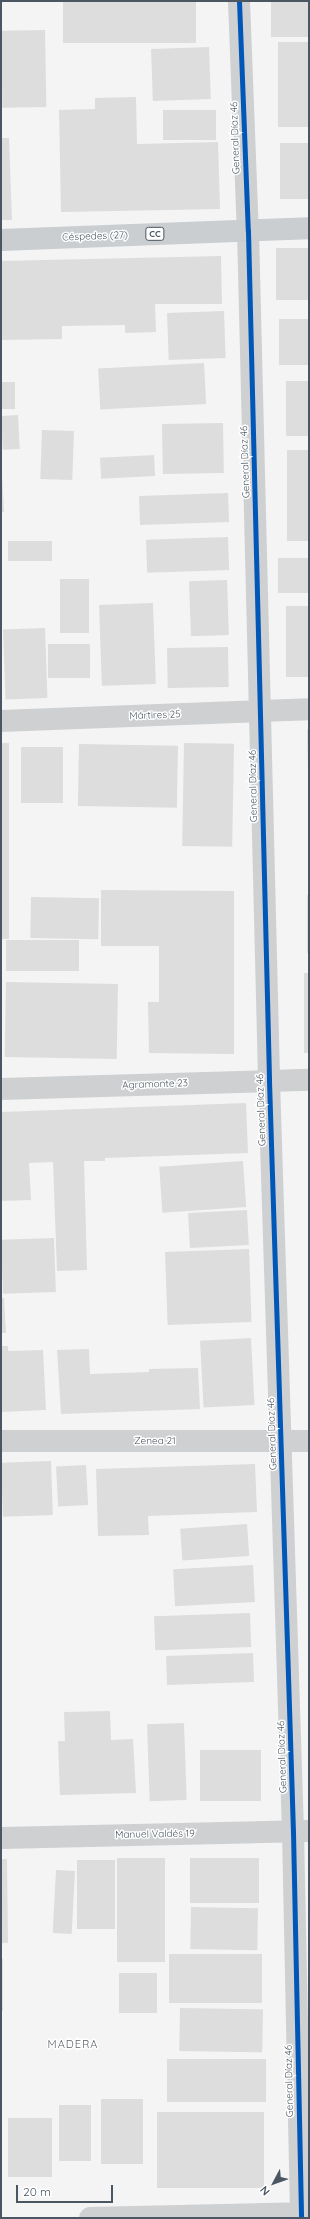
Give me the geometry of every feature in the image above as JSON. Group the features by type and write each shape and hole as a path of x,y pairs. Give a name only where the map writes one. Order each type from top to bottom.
{"main road":[{"name":"Céspedes (27)","path":"1,240 309,228"}],"street":[{"name":"General Díaz 46","path":"240,1 248,231 269,1081 281,1441 301,1832 304,2215"},
{"name":"Mártires 25","path":"1,721 309,709"},
{"name":"Agramonte 23","path":"1,1088 309,1080"},
{"name":"Zenea 21","path":"1,1441 309,1441"},
{"name":"Manuel Valdés 19","path":"1,1838 301,1832"},
{"path":"90,2218 304,2215"}],"building":[{"path":"63,1 196,1 196,43 63,43"},
{"path":"271,1 309,1 309,37 271,37"},
{"path":"45,30 46,107 2,108 1,31"},
{"path":"278,42 309,42 309,127 278,127"},
{"path":"209,47 211,99 153,101 151,49"},
{"path":"136,97 137,144 218,142 220,209 61,212 59,110 95,109 95,98"},
{"path":"163,110 216,110 216,140 163,140"},
{"path":"1,138 9,138 12,220 1,220"},
{"path":"280,143 309,143 309,199 280,199"},
{"path":"276,248 309,248 309,300 276,300"},
{"path":"221,256 222,304 155,304 156,332 125,333 125,325 62,326 62,339 1,340 1,261"},
{"path":"224,311 226,358 169,360 167,313"},
{"path":"279,319 309,319 309,365 279,365"},
{"path":"204,363 206,404 100,409 98,369"},
{"path":"286,381 309,381 309,436 286,436"},
{"path":"1,382 15,382 15,409 1,409"},
{"path":"18,415 20,449 3,450 1,416"},
{"path":"223,423 224,473 163,474 162,424"},
{"path":"42,430 74,431 72,480 40,479"},
{"path":"287,450 309,450 309,541 287,541"},
{"path":"154,455 155,476 101,479 100,458"},
{"path":"2,474 4,512 1,512"},
{"path":"228,493 229,522 140,525 139,496"},
{"path":"228,537 229,570 147,573 146,540"},
{"path":"8,541 52,541 52,561 8,561"},
{"path":"278,558 309,558 309,593 278,593"},
{"path":"60,579 89,579 89,633 60,633"},
{"path":"227,580 229,635 191,636 189,581"},
{"path":"153,603 156,684 102,686 99,605"},
{"path":"286,606 309,606 309,677 286,677"},
{"path":"45,628 47,698 5,699 3,629"},
{"path":"48,644 90,644 90,678 48,678"},
{"path":"228,647 229,687 168,688 167,648"},
{"path":"307,729 309,729 309,773 308,773"},
{"path":"1,743 9,743 9,939 1,939"},
{"path":"184,743 234,744 232,847 182,846"},
{"path":"79,744 178,746 177,808 78,806"},
{"path":"21,747 63,747 63,803 21,803"},
{"path":"101,890 234,891 234,1054 149,1053 148,1002 159,1002 159,946 101,946"},
{"path":"307,895 309,895 309,953 307,953"},
{"path":"31,897 99,898 98,939 30,938"},
{"path":"6,940 79,940 79,971 6,971"},
{"path":"304,973 309,973 309,1053 304,1053"},
{"path":"6,982 118,984 117,1059 5,1057"},
{"path":"246,1103 248,1153 105,1158 105,1161 84,1161 87,1270 57,1271 53,1162 29,1163 31,1200 1,1201 1,1112"},
{"path":"243,1161 246,1207 162,1213 159,1167"},
{"path":"247,1210 249,1245 190,1248 188,1213"},
{"path":"54,1238 56,1292 3,1294 1,1240"},
{"path":"249,1249 252,1322 168,1325 165,1252"},
{"path":"1,1298 4,1298 6,1333 1,1333"},
{"path":"251,1338 255,1405 204,1408 200,1341"},
{"path":"1,1346 8,1346 8,1351 43,1350 46,1410 1,1412"},
{"path":"89,1349 90,1374 149,1372 149,1369 198,1368 200,1409 61,1414 57,1350"},
{"path":"51,1461 53,1515 3,1517 1,1463"},
{"path":"255,1464 257,1512 148,1516 149,1535 98,1536 96,1469"},
{"path":"86,1465 88,1505 58,1507 56,1467"},
{"path":"247,1524 249,1556 182,1561 180,1529"},
{"path":"253,1565 255,1602 175,1606 173,1569"},
{"path":"250,1613 251,1647 155,1650 154,1616"},
{"path":"253,1653 254,1682 167,1685 166,1656"},
{"path":"110,1711 111,1740 133,1739 136,1793 60,1795 58,1741 65,1741 64,1712"},
{"path":"184,1723 187,1800 150,1801 147,1724"},
{"path":"200,1750 261,1750 261,1801 200,1801"},
{"path":"117,1858 165,1858 165,1962 117,1962"},
{"path":"190,1858 259,1858 259,1903 190,1903"},
{"path":"1,1859 7,1859 8,1943 1,1943"},
{"path":"77,1860 115,1860 115,1929 77,1929"},
{"path":"56,1870 75,1871 72,1934 53,1933"},
{"path":"191,1907 258,1908 257,1950 190,1949"},
{"path":"169,1954 262,1954 262,2003 169,2003"},
{"path":"1,1959 3,1959 3,2011 1,2011"},
{"path":"119,1973 157,1973 157,2013 119,2013"},
{"path":"180,2008 263,2009 262,2052 179,2051"},
{"path":"167,2059 266,2059 266,2102 167,2102"},
{"path":"101,2099 143,2099 143,2164 101,2164"},
{"path":"59,2105 91,2105 91,2161 59,2161"},
{"path":"157,2112 264,2112 264,2188 157,2188"},
{"path":"8,2118 52,2118 52,2177 8,2177"}],"cycle path":[{"path":"239,1 248,231 269,1081 293,1832 301,2218"}],"district":[{"name":"MADERA","path":"73,2044"}]}
